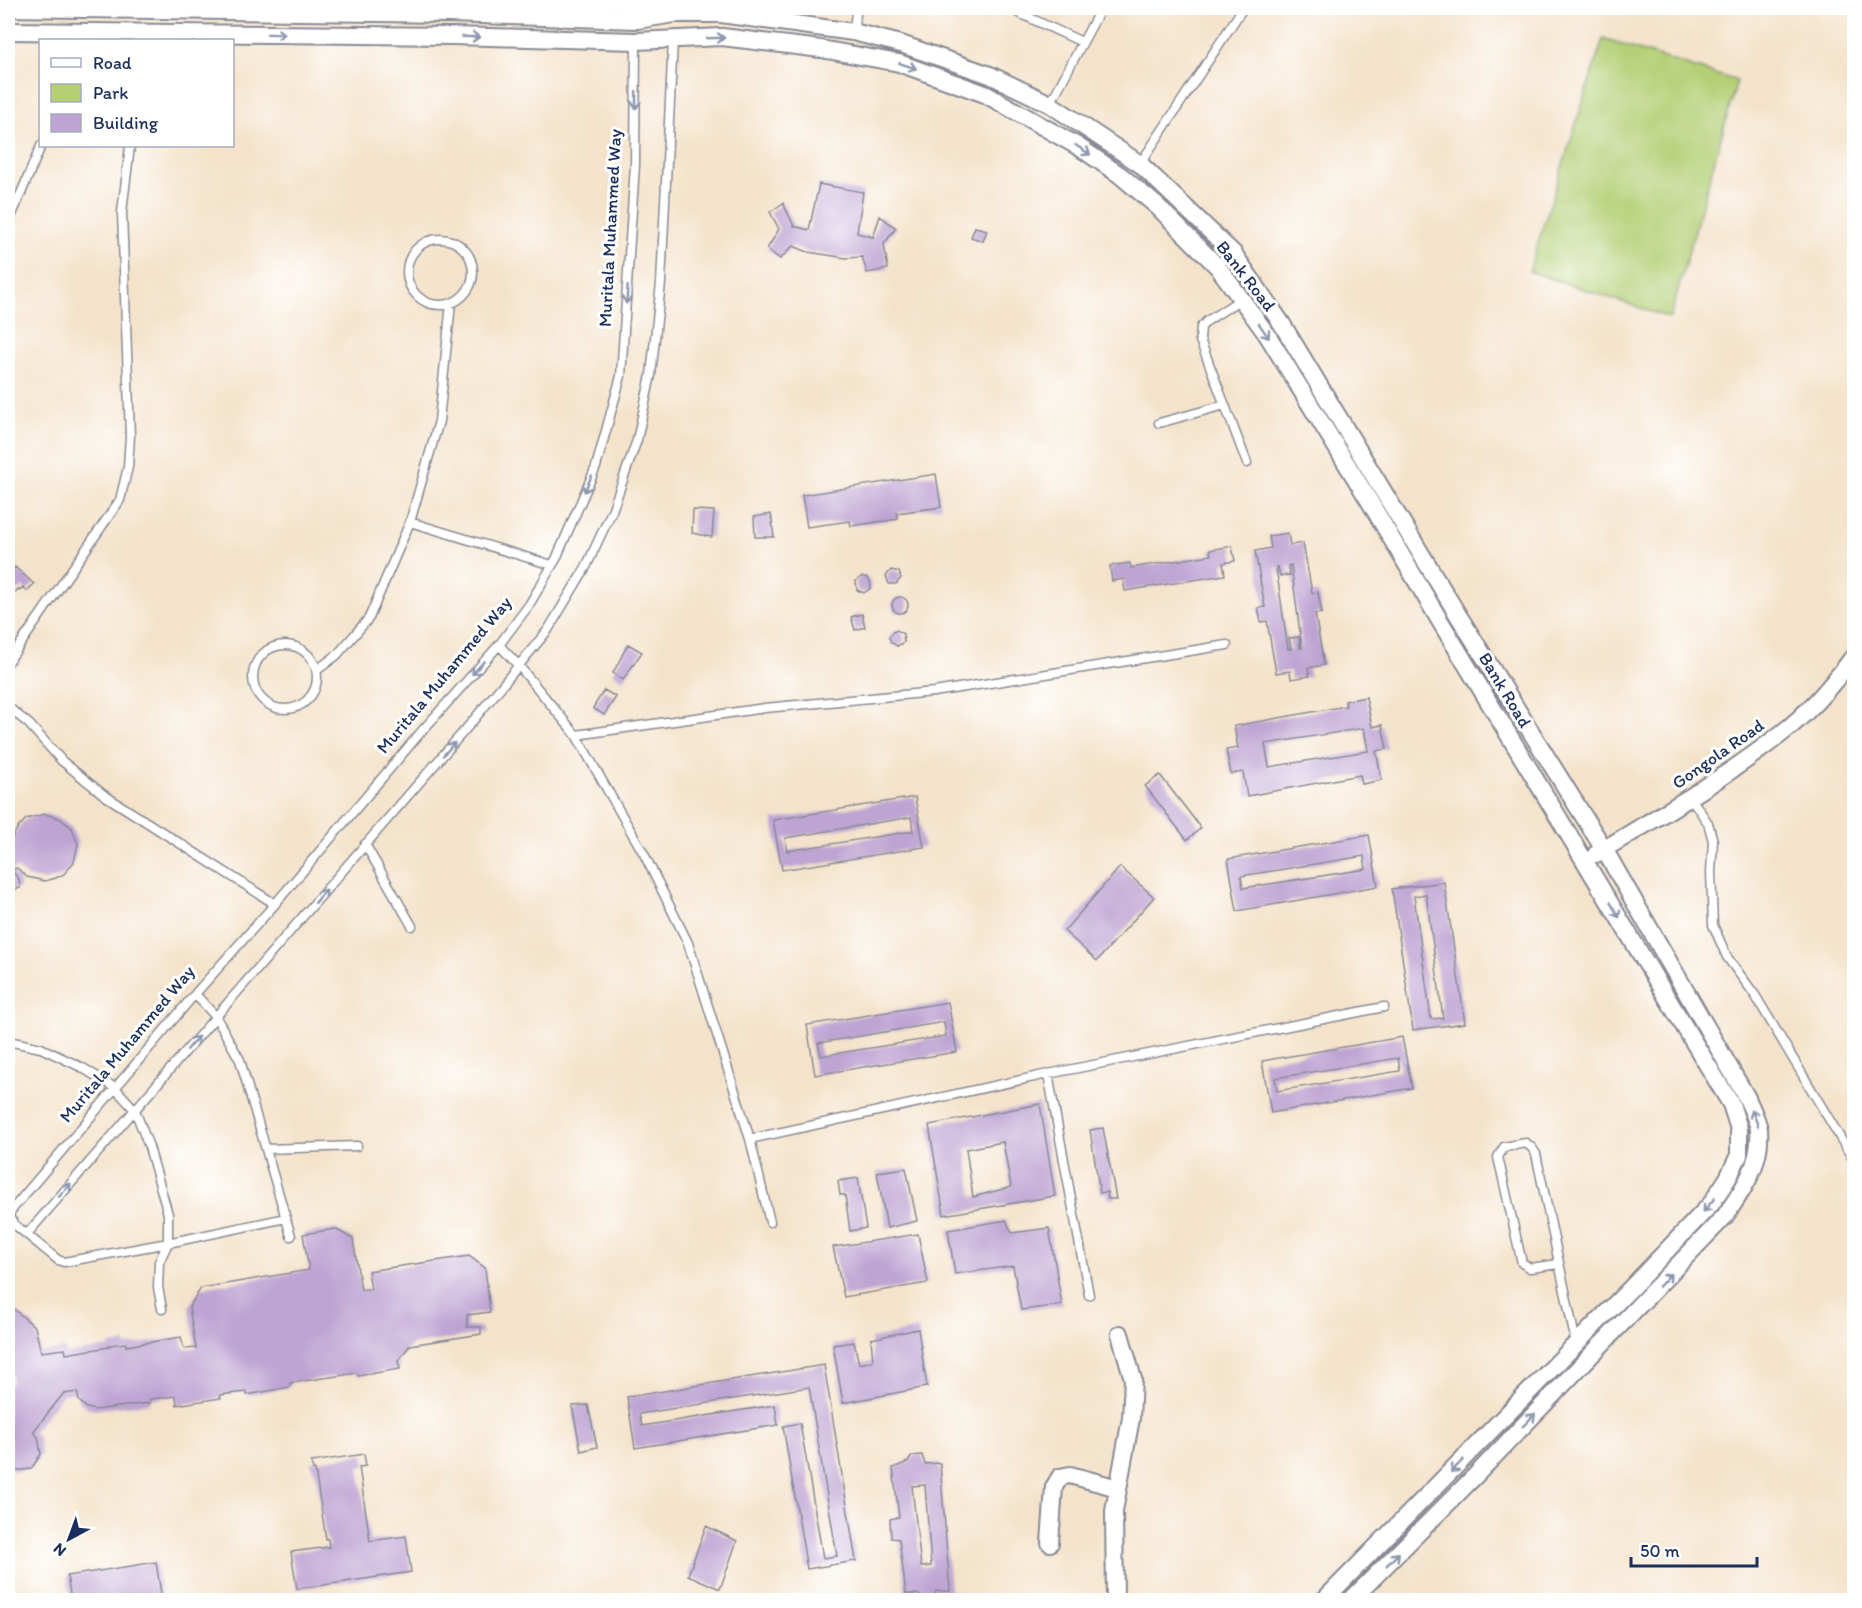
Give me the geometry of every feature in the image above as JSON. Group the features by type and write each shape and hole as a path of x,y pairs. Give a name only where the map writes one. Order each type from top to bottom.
{"street":[{"path":"8,8 638,14 674,11 721,14 853,32 901,44 990,75 1050,104 1140,164 1233,253 1282,324 1458,615 1604,849 1748,1098 1759,1129 1756,1162 1745,1188 1725,1216 1474,1478 1351,1600"},
{"path":"673,40 674,11"},
{"name":"Muritala Muhammed Way","path":"636,41 638,14"},
{"name":"Bank Road","path":"8,32 84,36 451,36 636,41 722,37 899,63 985,94 1079,147 1127,181 1157,206 1218,267 1268,336 1370,502 1731,1104 1739,1129 1739,1155 1728,1178 1711,1204 1324,1600"},
{"name":"Gongola Road","path":"1585,860 1691,798 1783,732 1831,686 1854,656"},
{"path":"1115,1600 1114,1511 1131,1418 1133,1379 1120,1334"},
{"path":"1050,1543 1054,1487 1060,1477 1070,1475 1118,1488"}],"lane":[{"path":"853,32 857,8"},
{"path":"1008,8 1082,42"},
{"path":"1050,104 1101,8"},
{"path":"1140,164 1243,8"},
{"path":"27,1234 519,666 548,630 586,567 612,512 637,440 651,375 661,283 673,40"},
{"name":"Muritala Muhammed Way","path":"9,1215 195,994 499,645 529,605 552,565 596,467 621,376 635,165 636,41"},
{"path":"8,224 41,147"},
{"path":"8,662 120,500 128,467 130,436 122,212 130,147"},
{"path":"440,238 459,244 472,261 474,271 468,291 451,303 430,304 413,292 408,282 408,262 413,252 429,240 440,238"},
{"path":"1241,299 1207,321 1201,327 1200,340 1247,463"},
{"path":"317,670 337,655 369,618 410,522 439,421 451,303"},
{"path":"1159,423 1225,405"},
{"path":"410,522 552,565"},
{"path":"278,645 298,647 313,660 317,670 318,680 310,698 302,705 292,708 272,706 264,701 257,693 253,683 255,663 268,648 278,645"},
{"path":"499,645 576,735 644,854 688,943 750,1139 770,1222"},
{"path":"576,735 765,708 934,692 1227,645"},
{"path":"8,707 29,724 62,761 104,795 275,904"},
{"path":"1691,798 1708,823 1713,841 1711,872 1713,925 1722,946 1727,957 1761,1005 1854,1161"},
{"path":"365,844 412,926"},
{"path":"195,994 216,1017 240,1060 291,1236"},
{"path":"750,1139 1048,1074 1384,1008"},
{"path":"8,1041 41,1048 83,1068 116,1088 135,1110 149,1147 168,1214 168,1243 159,1262 158,1287 162,1309"},
{"path":"1048,1074 1089,1295"},
{"path":"1559,1264 1530,1268 1522,1263 1498,1157 1504,1147 1526,1143 1536,1154 1576,1343"},
{"path":"267,1149 357,1146"},
{"path":"9,1215 10,1221 58,1260 64,1262 286,1218"}],"green space":[{"path":"1603,39 1737,81 1670,318 1529,271"}],"building":[{"path":"819,184 863,192 857,233 873,237 880,216 896,228 884,244 888,269 867,273 862,257 846,258 808,252 793,246 780,259 767,249 779,229 770,212 783,203 794,226 809,230"},
{"path":"975,227 987,230 983,241 971,237"},
{"path":"936,474 941,507 897,513 898,519 851,526 850,521 807,527 802,495"},
{"path":"693,510 714,511 712,537 692,533"},
{"path":"771,514 774,537 755,537 754,517"},
{"path":"1288,533 1290,545 1303,543 1312,593 1318,592 1322,613 1315,614 1324,665 1308,668 1310,676 1291,679 1290,671 1276,673 1267,621 1261,622 1258,608 1265,607 1255,551 1271,548 1269,536","holes":["1291,565 1302,648 1300,648 1299,637 1289,638 1291,649 1288,649 1276,567 1278,567 1280,576 1290,575 1288,566"]},
{"path":"1232,546 1235,561 1223,563 1225,575 1125,591 1123,579 1112,581 1110,566 1130,563 1131,568 1211,555 1210,550"},
{"path":"15,567 34,584 27,591 23,587 18,589 13,595 8,591 8,576"},
{"path":"891,570 899,572 901,578 896,584 889,584 886,576"},
{"path":"861,577 866,577 870,581 871,588 864,593 857,590 856,581"},
{"path":"900,597 908,605 900,613 892,605"},
{"path":"862,614 865,627 855,630 851,617"},
{"path":"897,630 903,634 904,642 897,646 891,642 889,637"},
{"path":"628,644 642,652 623,680 613,673"},
{"path":"604,690 616,697 604,715 593,708"},
{"path":"1366,697 1372,727 1382,725 1387,749 1376,751 1382,780 1362,784 1360,775 1247,796 1243,772 1231,774 1226,750 1238,748 1234,726 1346,706 1345,701","holes":["1364,728 1368,751 1269,767 1265,744"]},
{"path":"1160,775 1201,828 1187,840 1145,786"},
{"path":"915,797 924,847 782,870 773,820","holes":["911,817 913,831 787,851 785,838"]},
{"path":"45,814 59,818 72,828 78,844 74,862 64,874 45,881 27,877 17,868 14,869 12,871 19,879 20,888 8,891 8,841 26,819"},
{"path":"1369,835 1378,886 1237,911 1228,859","holes":["1364,856 1366,869 1243,888 1241,876"]},
{"path":"1120,867 1154,897 1097,961 1064,931"},
{"path":"1444,882 1465,1023 1413,1030 1392,889","holes":["1426,894 1443,1018 1431,1019 1414,896"]},
{"path":"948,1002 957,1052 815,1075 807,1025","holes":["944,1022 946,1036 821,1056 818,1043"]},
{"path":"1402,1037 1412,1088 1271,1113 1262,1061","holes":["1398,1058 1400,1071 1277,1091 1275,1078"]},
{"path":"1040,1104 1055,1196 944,1215 929,1125","holes":["1003,1142 1011,1187 973,1197 966,1149"]},
{"path":"1103,1128 1116,1199 1108,1199 1107,1192 1100,1193 1090,1130"},
{"path":"906,1168 917,1221 887,1228 877,1172"},
{"path":"858,1178 866,1228 850,1231 845,1195 840,1195 838,1181"},
{"path":"1006,1220 1012,1233 1049,1228 1062,1305 1021,1310 1013,1266 955,1274 948,1230"},
{"path":"335,1229 353,1239 361,1290 371,1289 368,1271 469,1256 485,1268 490,1312 467,1315 467,1327 481,1327 481,1334 410,1345 398,1361 400,1369 290,1383 290,1387 247,1395 246,1392 220,1395 221,1398 177,1405 176,1396 150,1399 150,1403 94,1410 87,1408 79,1401 77,1392 63,1394 33,1432 38,1437 41,1454 31,1469 14,1471 8,1467 8,1387 12,1381 8,1350 8,1304 35,1327 41,1352 65,1349 66,1354 110,1347 109,1345 126,1343 126,1346 181,1337 184,1349 196,1348 189,1307 201,1288 309,1270 303,1234"},
{"path":"918,1234 928,1283 844,1297 833,1247"},
{"path":"918,1329 927,1387 843,1403 833,1345 854,1342 859,1364 873,1361 871,1339"},
{"path":"824,1365 856,1561 807,1569 783,1426 800,1423 823,1558 837,1556 809,1387 639,1414 642,1426 775,1405 778,1425 635,1448 627,1397"},
{"path":"588,1405 597,1447 581,1451 572,1406"},
{"path":"364,1454 366,1466 359,1467 370,1541 406,1536 411,1572 297,1589 291,1552 329,1547 315,1470 311,1462"},
{"path":"922,1455 925,1464 940,1463 950,1591 936,1591 934,1598 922,1599 918,1594 906,1594 899,1539 891,1538 890,1519 899,1517 893,1468 908,1462 912,1456","holes":["925,1485 931,1566 921,1567 912,1486"]},
{"path":"706,1526 737,1541 720,1589 688,1575"},
{"path":"156,1562 162,1600 71,1600 67,1576"}]}
